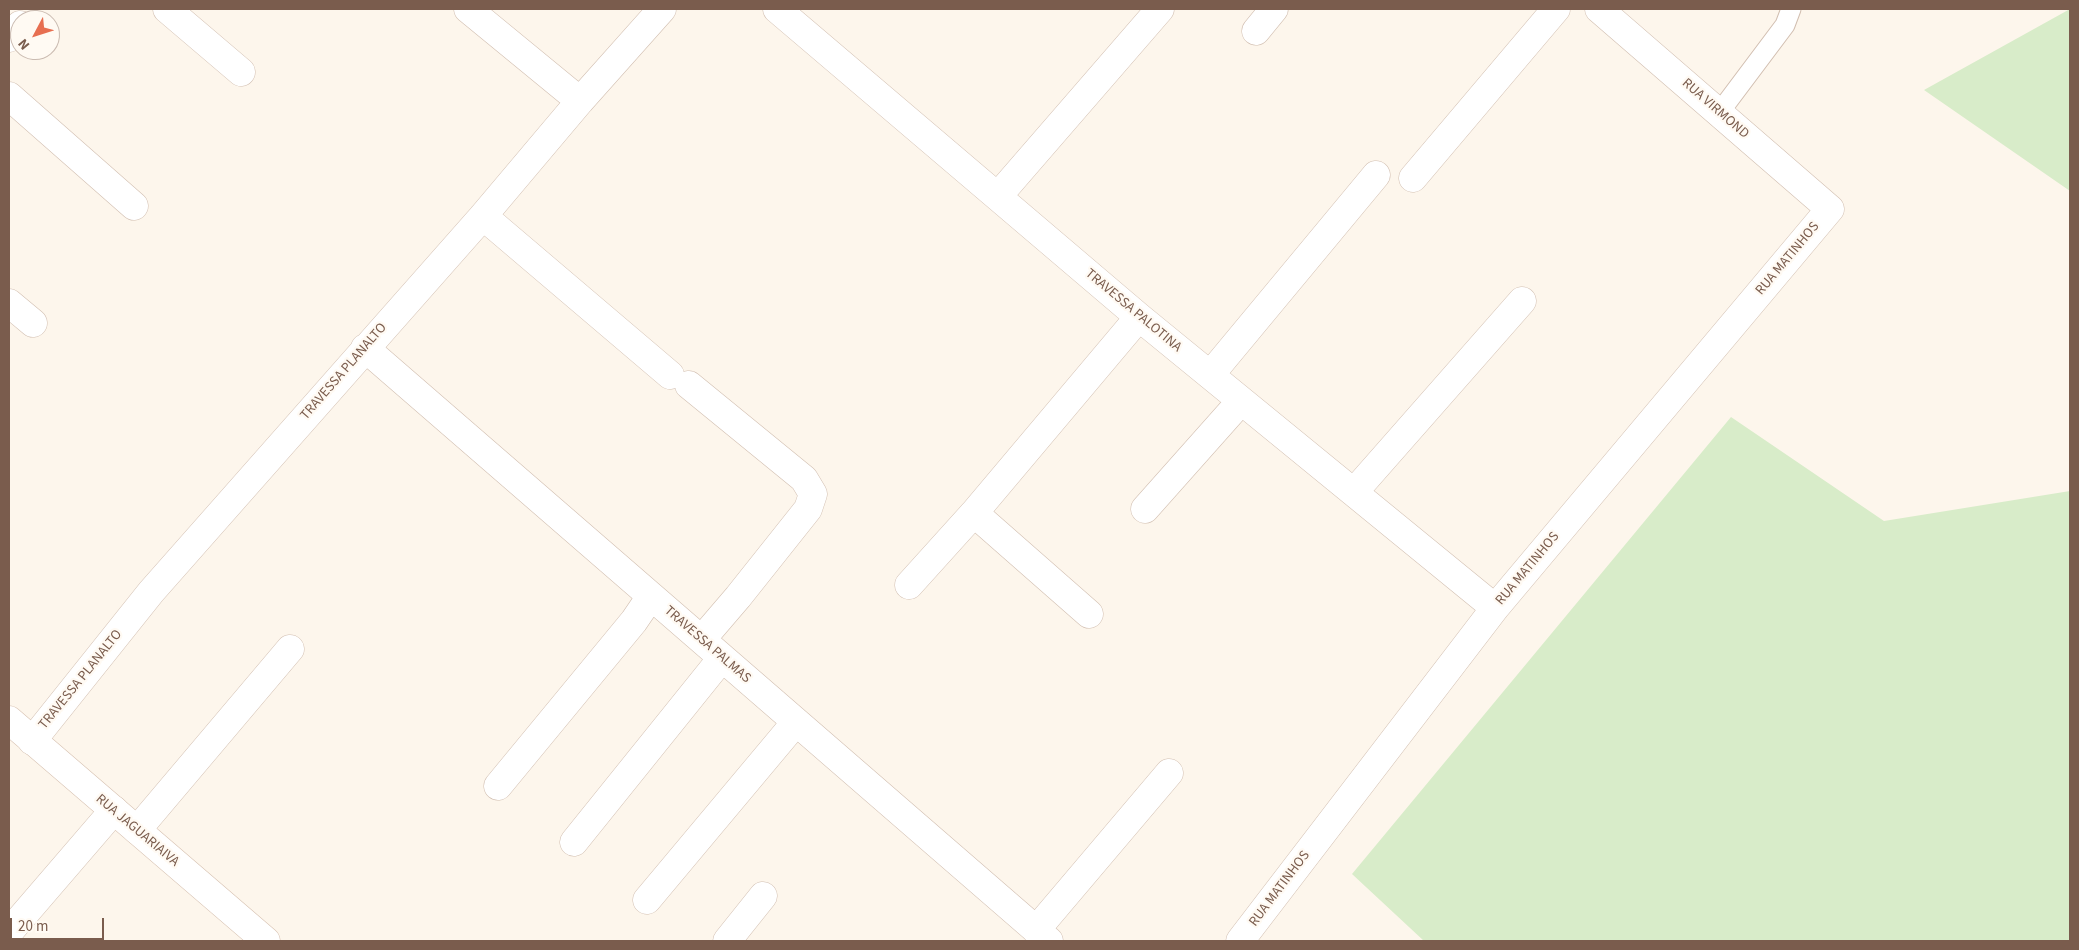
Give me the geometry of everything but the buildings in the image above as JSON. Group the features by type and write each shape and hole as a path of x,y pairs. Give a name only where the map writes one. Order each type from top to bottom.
{"street":[{"path":"167,9 241,72"},
{"path":"468,9 580,101"},
{"name":"TRAVESSA PLANALTO","path":"32,741 151,592 483,216 580,101 662,9"},
{"name":"TRAVESSA PALOTINA","path":"777,9 1139,317 1495,608"},
{"path":"998,196 1160,9"},
{"path":"1256,31 1274,9"},
{"path":"1413,178 1556,9"},
{"name":"RUA VIRMOND","path":"1599,9 1830,209"},
{"path":"9,96 134,206"},
{"path":"1210,376 1376,175"},
{"name":"RUA MATINHOS","path":"1240,941 1495,608 1830,209"},
{"path":"483,216 680,380 804,479 813,494 808,509 702,639"},
{"path":"1354,492 1522,301"},
{"path":"9,303 33,323"},
{"path":"909,585 974,513 1139,317"},
{"name":"TRAVESSA PALMAS","path":"365,348 1043,936"},
{"path":"1145,509 1241,401"},
{"path":"974,513 1089,614"},
{"path":"498,786 634,621 651,596"},
{"path":"137,830 290,650"},
{"path":"574,842 722,658"},
{"name":"RUA JAGUARIAIVA","path":"9,720 266,941"},
{"path":"647,900 796,722"},
{"path":"1043,936 1169,773"},
{"path":"9,932 114,810"},
{"path":"727,941 763,896"}],"lane":[{"path":"1719,112 1785,25 1791,9"}],"green space":[{"path":"2070,9 2070,191 1924,90"},
{"path":"1731,417 1884,521 2070,491 2070,941 1424,941 1352,874"}]}
